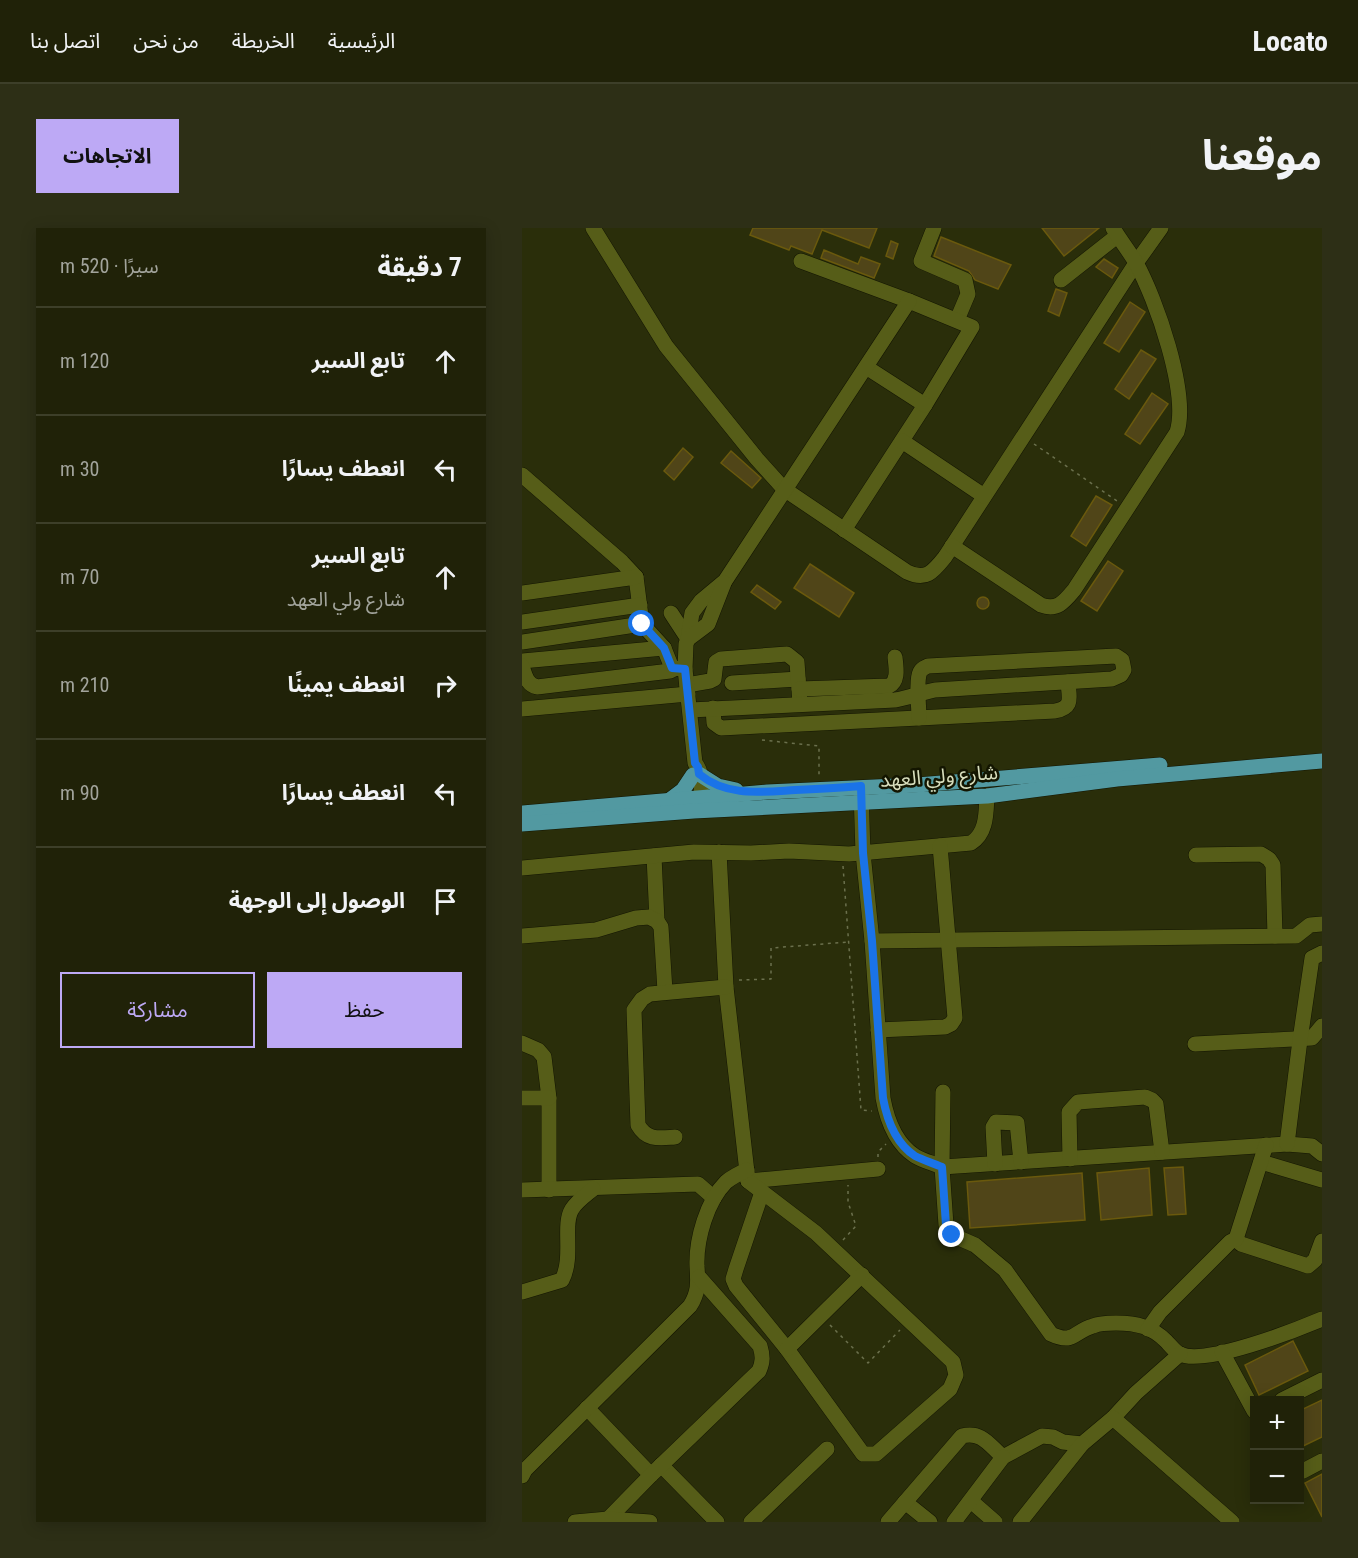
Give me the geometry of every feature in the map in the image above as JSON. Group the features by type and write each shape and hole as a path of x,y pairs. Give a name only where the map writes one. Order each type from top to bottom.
{"main road":[{"name":"شارع ولي العهد","path":"522,813 668,800 697,805 773,808 917,785 1112,768 1322,755"},
{"name":"شارع ولي العهد","path":"522,824 697,805 751,793 818,789 862,794 987,796 1117,779 1322,761"},
{"path":"668,800 683,790 696,771 718,786 751,793"}],"street":[{"path":"593,228 666,346 784,489 907,572 920,577 937,567 952,546 1161,228"},
{"path":"934,228 921,261 965,280 968,294 957,320"},
{"path":"952,546 1041,605 1058,607 1074,590 1177,432 1181,411 1163,328 1136,263 1115,232 1061,280"},
{"path":"801,261 972,327 925,405 844,530"},
{"path":"688,639 708,624 725,581 909,301"},
{"path":"866,367 925,405"},
{"path":"902,441 984,495"},
{"path":"522,475 622,562 636,577 642,624 680,669 688,697 696,771 697,805"},
{"path":"522,593 636,577"},
{"path":"680,669 692,613 701,601 725,581"},
{"path":"522,622 640,605"},
{"path":"671,613 688,639"},
{"path":"522,642 642,624"},
{"path":"522,661 664,648"},
{"path":"688,697 714,679 717,660 787,654 797,662 800,704"},
{"path":"522,709 688,697 713,708 894,700 919,694 935,690 1118,678 1124,670 1121,658 1116,656 928,666 920,672 919,694 919,718"},
{"path":"732,683 889,686 896,679 896,657"},
{"path":"522,666 527,681 537,687 680,669"},
{"path":"713,708 714,723 721,728 1055,711 1066,708 1069,704 1068,682"},
{"path":"862,794 863,853 886,1119 895,1134 914,1155 942,1167 1287,1144 1312,1146 1322,1154"},
{"path":"522,868 694,852 789,851 842,854 971,843 978,839 985,820 987,796"},
{"path":"878,1030 945,1027 955,1018 940,846"},
{"path":"719,852 726,984 747,1175 762,1192 835,1250 953,1362 956,1375 950,1389 876,1454 863,1454 787,1349 736,1286 733,1279 762,1192"},
{"path":"1196,855 1261,854 1269,859 1273,865 1275,936"},
{"path":"654,856 657,921"},
{"path":"522,936 596,930 649,916 661,927 665,991"},
{"path":"872,941 1296,936 1310,925 1322,924"},
{"path":"1287,1144 1300,1040 1317,956 1296,936"},
{"path":"675,1137 653,1138 646,1135 638,1125 634,1010 642,999 650,994 726,984"},
{"path":"1195,1044 1300,1040 1312,1038 1322,1026"},
{"path":"522,1043 538,1050 544,1057 549,1098 549,1190"},
{"path":"943,1092 942,1167 946,1225 952,1235 975,1245 1005,1270 1052,1334 1061,1339 1072,1338 1091,1326 1133,1323 1157,1332 1180,1354 1204,1357 1321,1321"},
{"path":"1070,1159 1069,1112 1078,1102 1145,1097 1152,1100 1156,1104 1162,1152"},
{"path":"522,1098 549,1098"},
{"path":"995,1164 993,1127 996,1122 1017,1123 1021,1162"},
{"path":"1148,1329 1160,1312 1230,1242 1236,1239 1266,1145"},
{"path":"1261,1162 1322,1180"},
{"path":"522,1476 525,1470 690,1306 695,1298 699,1277 697,1266 699,1240 714,1198 727,1180 747,1175 879,1169"},
{"path":"522,1190 698,1184 714,1198"},
{"path":"522,1292 562,1280 568,1263 569,1216 575,1204 593,1189"},
{"path":"1236,1239 1241,1244 1308,1266 1315,1260 1322,1241"},
{"path":"787,1349 862,1275"},
{"path":"608,1521 656,1470 759,1371 762,1365 760,1346 699,1277"},
{"path":"1222,1352 1250,1404"},
{"path":"1020,1522 1082,1444 1113,1418 1136,1393 1180,1354"},
{"path":"1292,1396 1322,1380"},
{"path":"587,1408 717,1522"},
{"path":"1113,1418 1232,1522"},
{"path":"888,1522 962,1436 972,1434 979,1436 1003,1457"},
{"path":"954,1522 1003,1457 1042,1436 1082,1444"},
{"path":"751,1522 826,1449"},
{"path":"1304,1470 1322,1461"},
{"path":"971,1501 995,1522"},
{"path":"904,1502 930,1522"},
{"path":"575,1522 650,1522"}],"path":[{"path":"1023,436 1127,509"},
{"path":"760,726 762,741 819,746 818,789"},
{"path":"842,854 861,1110 885,1111"},
{"path":"726,984 771,979 771,948 849,942"},
{"path":"879,1169 878,1152 895,1134"},
{"path":"835,1250 856,1226 848,1202 849,1172"},
{"path":"821,1316 868,1363 910,1321"}],"building":[{"path":"753,228 877,228 869,248 822,230 812,254 791,246 789,250 750,235"},
{"path":"1042,228 1099,228 1064,256"},
{"path":"941,237 1011,265 998,289 975,280 969,271 934,256"},
{"path":"891,241 898,244 893,259 886,256"},
{"path":"824,250 858,264 861,257 880,264 874,278 821,258"},
{"path":"1104,259 1118,268 1112,278 1096,267"},
{"path":"1056,289 1067,293 1059,316 1048,311"},
{"path":"1130,302 1145,312 1119,352 1104,343"},
{"path":"1141,350 1156,359 1129,399 1115,389"},
{"path":"1152,393 1168,404 1140,444 1125,434"},
{"path":"683,448 693,457 674,480 664,471"},
{"path":"731,451 761,478 752,488 721,463"},
{"path":"1096,496 1112,505 1086,546 1071,536"},
{"path":"1108,561 1123,571 1097,611 1081,601"},
{"path":"810,564 854,593 839,617 794,588"},
{"path":"757,585 781,602 775,609 751,592"},
{"path":"985,597 989,603 985,609 981,609 977,601"},
{"path":"1183,1167 1186,1214 1168,1215 1164,1168"},
{"path":"1149,1168 1152,1215 1101,1220 1097,1173"},
{"path":"1082,1173 1085,1220 970,1228 967,1182"},
{"path":"1293,1341 1308,1371 1259,1395 1245,1365"},
{"path":"1322,1400 1322,1437 1304,1446 1304,1409"},
{"path":"1322,1474 1322,1517 1305,1483"}],"route":[{"path":"642,624 664,648 672,668 685,669 695,763 699,774 705,779 718,786 751,793 861,786 863,853 886,1119 897,1138 914,1155 942,1167 946,1225 952,1235"}]}
